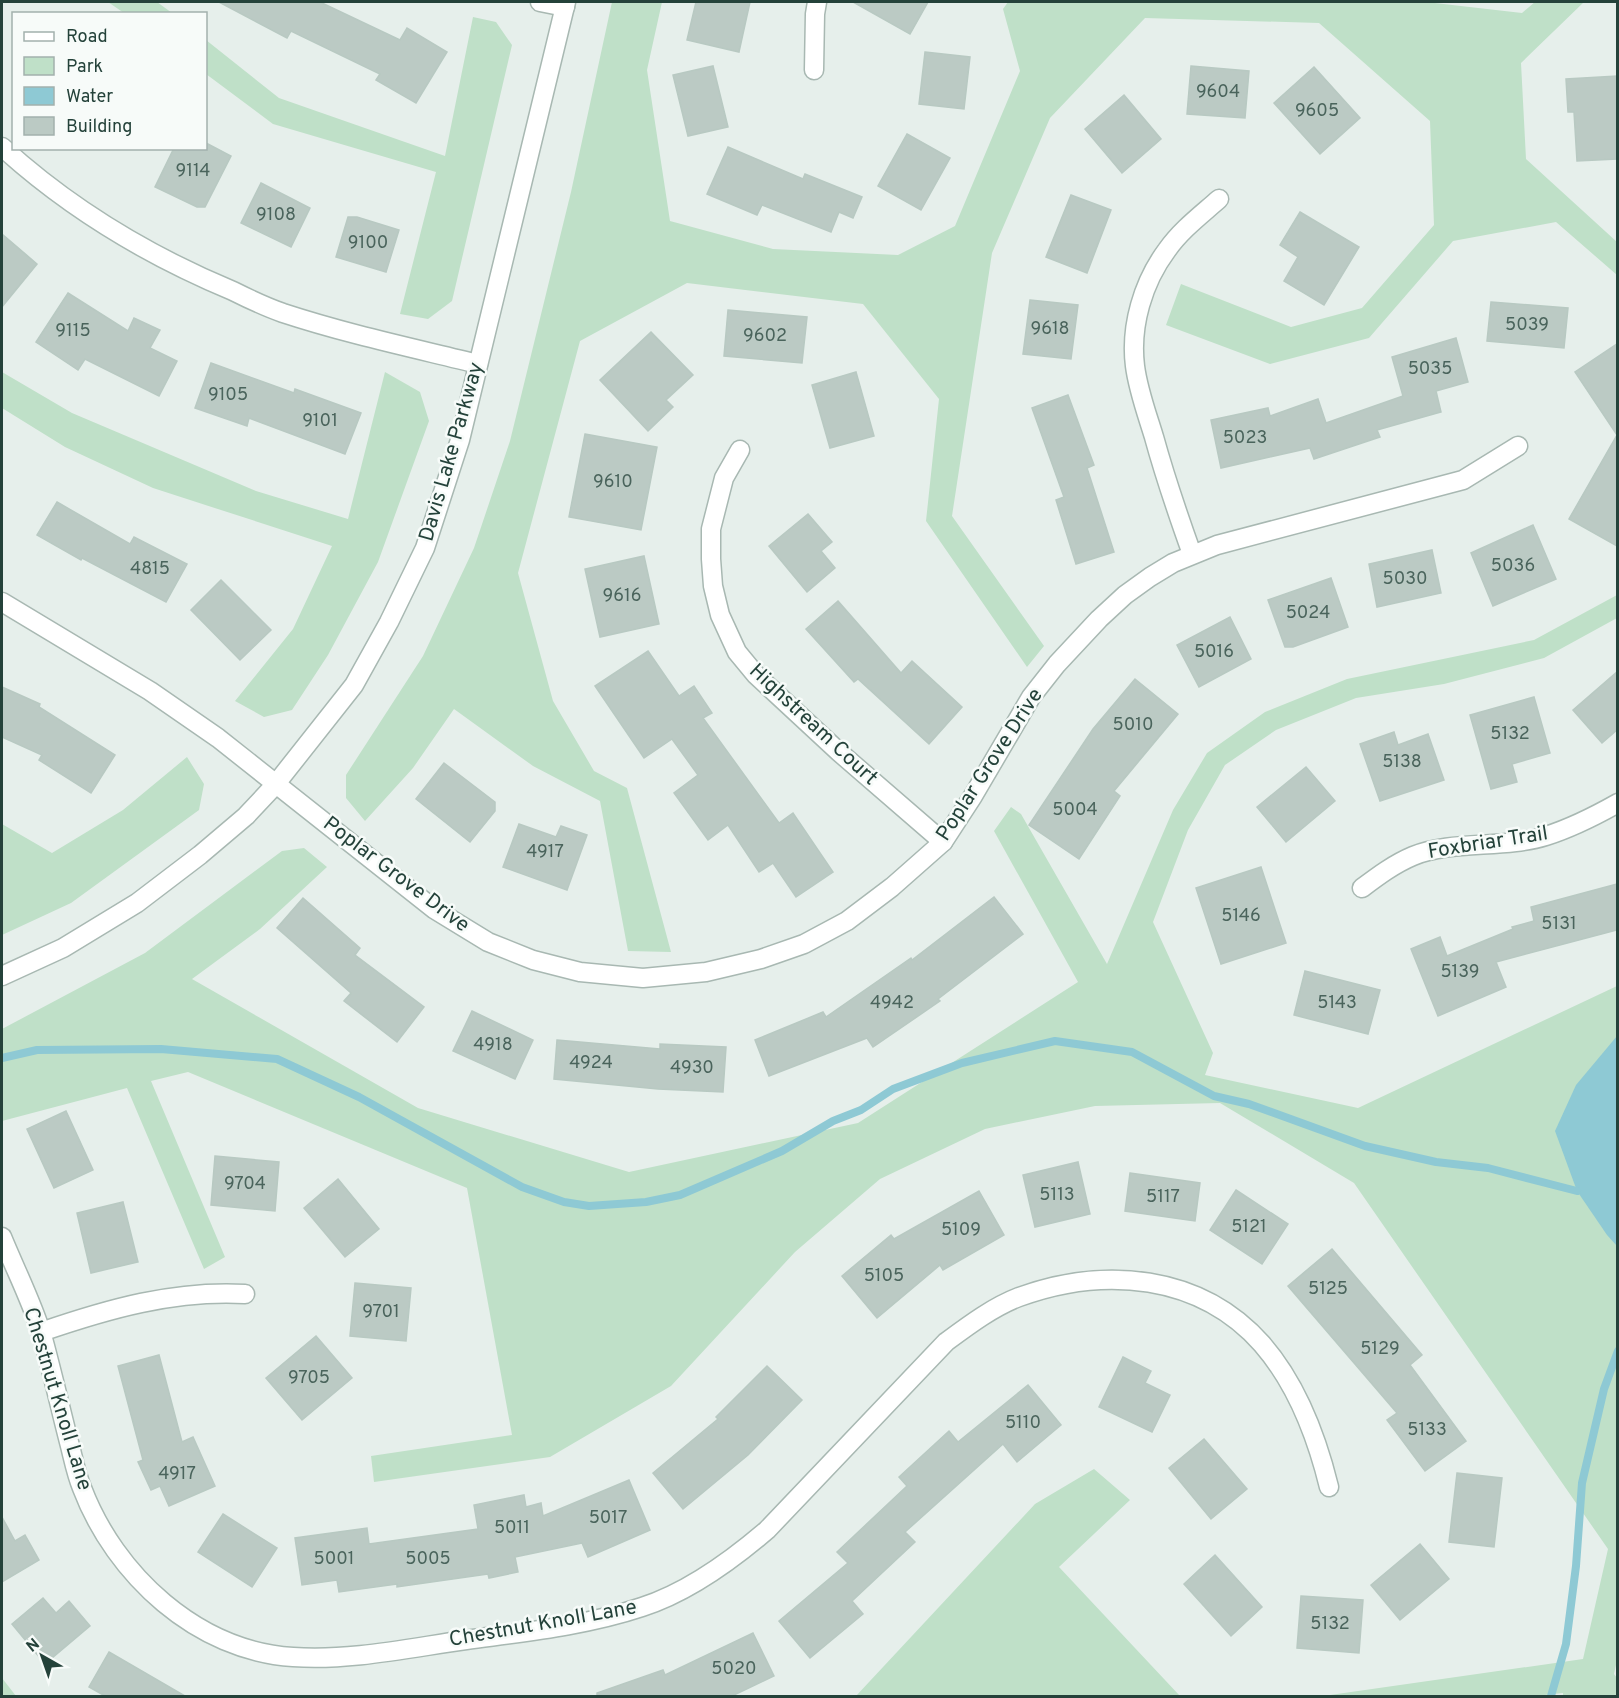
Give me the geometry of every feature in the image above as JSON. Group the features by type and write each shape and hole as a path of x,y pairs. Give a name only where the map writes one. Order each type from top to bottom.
{"street":[{"path":"540,2 566,4"},
{"path":"814,70 817,2"},
{"name":"Davis Lake Parkway","path":"2,976 63,948 137,903 200,855 246,816 276,785 354,685 389,622 425,548 460,440 566,4"},
{"path":"2,147 57,192 120,235 189,273 282,312 357,334 478,364"},
{"path":"1192,554 1168,489 1145,406 1135,366 1135,332 1140,303 1166,250 1183,231 1219,199"},
{"name":"Poplar Grove Drive","path":"2,602 150,691 218,738 434,909 488,942 533,960 580,972 643,978 706,972 761,959 804,944 847,921 892,887 943,842 1031,697 1057,664 1099,619 1125,596 1165,568 1192,554 1217,545 1463,480 1518,446"},
{"name":"Highstream Court","path":"740,450 724,478 711,529 713,586 720,615 737,652 756,675 839,752 943,842"},
{"name":"Foxbriar Trail","path":"1362,888 1389,868 1414,855 1545,836 1596,815 1617,803"},
{"name":"Chestnut Knoll Lane","path":"2,1238 41,1332 81,1487 110,1543 138,1578 178,1616 201,1630 258,1652 291,1657 336,1658 536,1630 643,1607 678,1592 738,1555 767,1530 946,1341 976,1319 1019,1297 1087,1281 1118,1279 1156,1282 1191,1293 1223,1311 1250,1331 1275,1362 1308,1420 1320,1451 1329,1487"},
{"path":"41,1332 89,1316 171,1296 218,1292 245,1294"}],"green space":[{"path":"108,2 157,2 171,12 123,12"},
{"path":"612,2 662,2 647,70 670,221 773,249 898,255 955,226 1020,71 1003,9 1008,2 1426,2 1522,13 1535,2 1584,2 1521,63 1526,159 1617,242 1617,275 1556,222 1453,241 1369,338 1270,364 1166,325 1181,284 1291,327 1362,308 1434,225 1430,121 1319,23 1145,18 1050,118 992,253 952,516 1044,646 1027,667 926,521 939,399 863,304 687,283 580,341 518,573 553,701 594,771 627,788 671,952 628,951 600,801 533,766 454,709 413,768 365,821 346,798 346,775 423,656 474,548 510,441 571,192"},
{"path":"473,17 496,22 512,45 452,301 428,319 400,314 436,172 273,124 207,75 207,41 279,98 445,156"},
{"path":"2,372 72,413 256,491 348,519 385,372 420,392 429,421 378,562 328,655 292,710 264,717 235,701 293,629 332,546 153,488 65,447 2,408"},
{"path":"1617,595 1617,618 1544,658 1444,684 1356,698 1276,730 1225,765 1188,830 1153,922 1213,1053 1205,1075 1358,1108 1617,986 1618,1656 1614,1674 1617,1678 1617,1696 1563,1696 1563,1693 1536,1696 1323,1696 1583,1659 1608,1549 1354,1183 1220,1103 1095,1106 985,1129 880,1179 795,1252 671,1386 550,1457 374,1482 371,1456 512,1435 467,1188 188,1072 151,1081 225,1257 204,1269 127,1088 2,1121 2,1029 145,953 282,851 304,848 327,867 260,929 192,979 418,1108 629,1172 858,1123 1078,982 994,831 1011,807 1021,814 1107,964 1173,810 1207,753 1265,712 1347,679 1534,640"},
{"path":"187,757 204,784 199,810 71,903 2,935 2,824 52,853 123,810"},
{"path":"1094,1469 1130,1500 1059,1567 1180,1696 856,1696 1035,1504"},
{"path":"2,1678 16,1696 2,1696"}],"water":[{"path":"1617,1036 1617,1246 1577,1191 1555,1131 1576,1085"}],"building":[{"path":"219,2 320,2 400,40 407,28 447,52 416,103 376,80 380,74 291,31 287,38"},
{"path":"696,2 750,2 739,52 687,40"},
{"path":"853,2 928,2 910,34"},
{"path":"925,52 970,57 964,109 919,104"},
{"path":"713,66 728,127 688,136 673,75"},
{"path":"1191,66 1249,71 1245,118 1187,114"},
{"path":"1314,67 1360,118 1320,154 1274,103"},
{"path":"1617,76 1617,159 1577,161 1574,112 1568,112 1566,79"},
{"path":"1124,95 1161,139 1122,173 1085,129"},
{"path":"907,134 950,158 921,210 878,186"},
{"path":"207,144 231,156 205,207 197,207 155,187 173,150 207,150"},
{"path":"728,147 803,179 805,174 862,197 853,218 839,212 831,232 762,205 757,215 707,194"},
{"path":"261,183 310,208 291,247 241,223"},
{"path":"1071,195 1111,210 1087,273 1046,257"},
{"path":"1300,212 1359,247 1324,305 1284,281 1298,257 1280,245"},
{"path":"348,217 357,217 399,230 386,272 336,257"},
{"path":"2,234 37,264 2,307"},
{"path":"68,293 128,331 134,318 160,330 150,348 177,361 159,396 85,359 78,370 36,342"},
{"path":"1030,300 1078,305 1071,359 1023,354"},
{"path":"1491,302 1568,308 1564,348 1487,341"},
{"path":"728,310 807,317 802,363 724,356"},
{"path":"651,332 693,375 666,400 673,407 648,431 600,380"},
{"path":"1456,338 1468,382 1436,391 1441,412 1377,430 1380,437 1314,459 1310,448 1221,468 1211,420 1268,408 1270,416 1318,399 1326,423 1403,396 1392,357"},
{"path":"1617,344 1617,435 1575,372"},
{"path":"211,363 294,393 295,389 361,413 345,454 249,418 247,426 195,408"},
{"path":"856,372 874,436 830,448 812,385"},
{"path":"1068,395 1094,465 1087,468 1114,552 1076,564 1056,500 1064,497 1032,408"},
{"path":"585,434 657,447 641,530 569,517"},
{"path":"1617,435 1617,546 1569,519"},
{"path":"57,502 130,544 134,537 187,564 166,602 82,558 81,560 37,535"},
{"path":"808,514 832,542 821,551 835,568 807,592 769,546"},
{"path":"1533,525 1556,579 1493,606 1471,553"},
{"path":"1432,550 1441,593 1377,607 1369,564"},
{"path":"644,556 659,624 600,637 585,569"},
{"path":"1331,578 1348,627 1293,647 1285,647 1268,600"},
{"path":"221,580 271,630 240,660 191,610"},
{"path":"838,601 901,673 912,661 962,707 929,744 858,679 854,682 806,629"},
{"path":"1230,617 1251,659 1199,687 1177,645"},
{"path":"648,651 679,696 694,686 712,713 703,718 779,823 793,813 833,872 796,897 773,863 759,872 728,825 708,840 674,793 698,775 672,739 644,758 595,686"},
{"path":"1617,672 1617,730 1602,743 1573,710"},
{"path":"1135,679 1178,714 1114,791 1120,796 1079,859 1029,825 1093,729"},
{"path":"2,687 40,704 39,707 115,755 91,793 39,760 42,755 2,737"},
{"path":"1534,697 1550,753 1512,764 1517,782 1491,789 1470,715"},
{"path":"1394,732 1398,745 1428,734 1444,780 1380,801 1360,744"},
{"path":"444,763 495,802 495,811 470,842 416,799"},
{"path":"1306,767 1335,801 1286,842 1257,807"},
{"path":"519,824 556,837 561,826 587,835 567,890 503,867"},
{"path":"1261,867 1286,943 1221,964 1196,888"},
{"path":"1617,884 1617,930 1496,962 1506,987 1438,1016 1411,949 1440,937 1447,956 1513,929 1512,927 1534,921 1531,907"},
{"path":"994,897 1023,934 938,999 940,1001 873,1047 867,1038 769,1076 755,1040 823,1012 826,1017 911,958 912,960"},
{"path":"303,898 360,948 355,955 424,1007 397,1042 344,1001 351,993 277,928"},
{"path":"1305,971 1380,990 1368,1034 1294,1015"},
{"path":"472,1011 533,1040 515,1079 453,1051"},
{"path":"557,1040 660,1049 660,1044 726,1047 723,1092 658,1089 554,1079"},
{"path":"66,1111 93,1170 54,1188 27,1129"},
{"path":"215,1156 279,1162 275,1211 211,1205"},
{"path":"1078,1162 1090,1214 1035,1227 1023,1175"},
{"path":"1130,1173 1200,1183 1195,1221 1125,1211"},
{"path":"338,1179 379,1229 345,1257 304,1208"},
{"path":"1236,1190 1288,1224 1262,1264 1210,1230"},
{"path":"979,1191 1004,1235 943,1270 940,1265 877,1318 842,1276 891,1235 894,1239"},
{"path":"123,1202 138,1262 91,1273 77,1213"},
{"path":"1332,1249 1422,1355 1410,1365 1466,1441 1425,1471 1387,1420 1397,1413 1288,1286"},
{"path":"355,1283 411,1288 406,1341 350,1336"},
{"path":"316,1336 352,1378 302,1420 266,1378"},
{"path":"159,1355 182,1442 193,1437 215,1486 169,1506 160,1486 151,1490 138,1462 143,1460 118,1366"},
{"path":"1123,1357 1151,1371 1145,1383 1170,1395 1152,1432 1099,1407"},
{"path":"767,1366 802,1400 748,1455 683,1509 653,1473 718,1419 716,1417"},
{"path":"1028,1385 1061,1425 1017,1462 1003,1444 905,1532 915,1542 852,1601 863,1614 810,1658 779,1621 848,1563 837,1552 907,1486 899,1477 949,1431 958,1442"},
{"path":"1204,1439 1247,1489 1211,1519 1169,1468"},
{"path":"1457,1473 1502,1478 1494,1547 1449,1542"},
{"path":"629,1480 650,1530 588,1557 582,1543 515,1557 518,1572 489,1578 488,1574 397,1587 397,1584 339,1592 337,1580 302,1585 295,1538 367,1528 369,1544 478,1529 474,1505 524,1495 526,1507 541,1503 543,1516"},
{"path":"223,1514 277,1548 252,1587 198,1552"},
{"path":"2,1517 15,1541 25,1535 39,1560 2,1582"},
{"path":"1420,1544 1449,1579 1400,1620 1371,1585"},
{"path":"1215,1555 1262,1607 1231,1636 1184,1584"},
{"path":"1301,1596 1363,1600 1359,1653 1297,1648"},
{"path":"43,1598 56,1613 69,1601 90,1626 45,1664 12,1624"},
{"path":"753,1633 774,1676 732,1696 597,1696 597,1693 663,1670 665,1675"},
{"path":"109,1652 185,1696 105,1696 89,1687"}],"waterway":[{"path":"2,1058 37,1050 161,1049 277,1059 359,1097 522,1187 564,1202 589,1206 646,1202 680,1195 782,1151 833,1121 861,1110 893,1089 962,1063 1055,1041 1132,1052 1214,1096 1249,1104 1365,1146 1436,1162 1488,1168 1577,1191"},
{"path":"1551,1696 1566,1644 1576,1566 1582,1483 1604,1389 1618,1351"}]}
